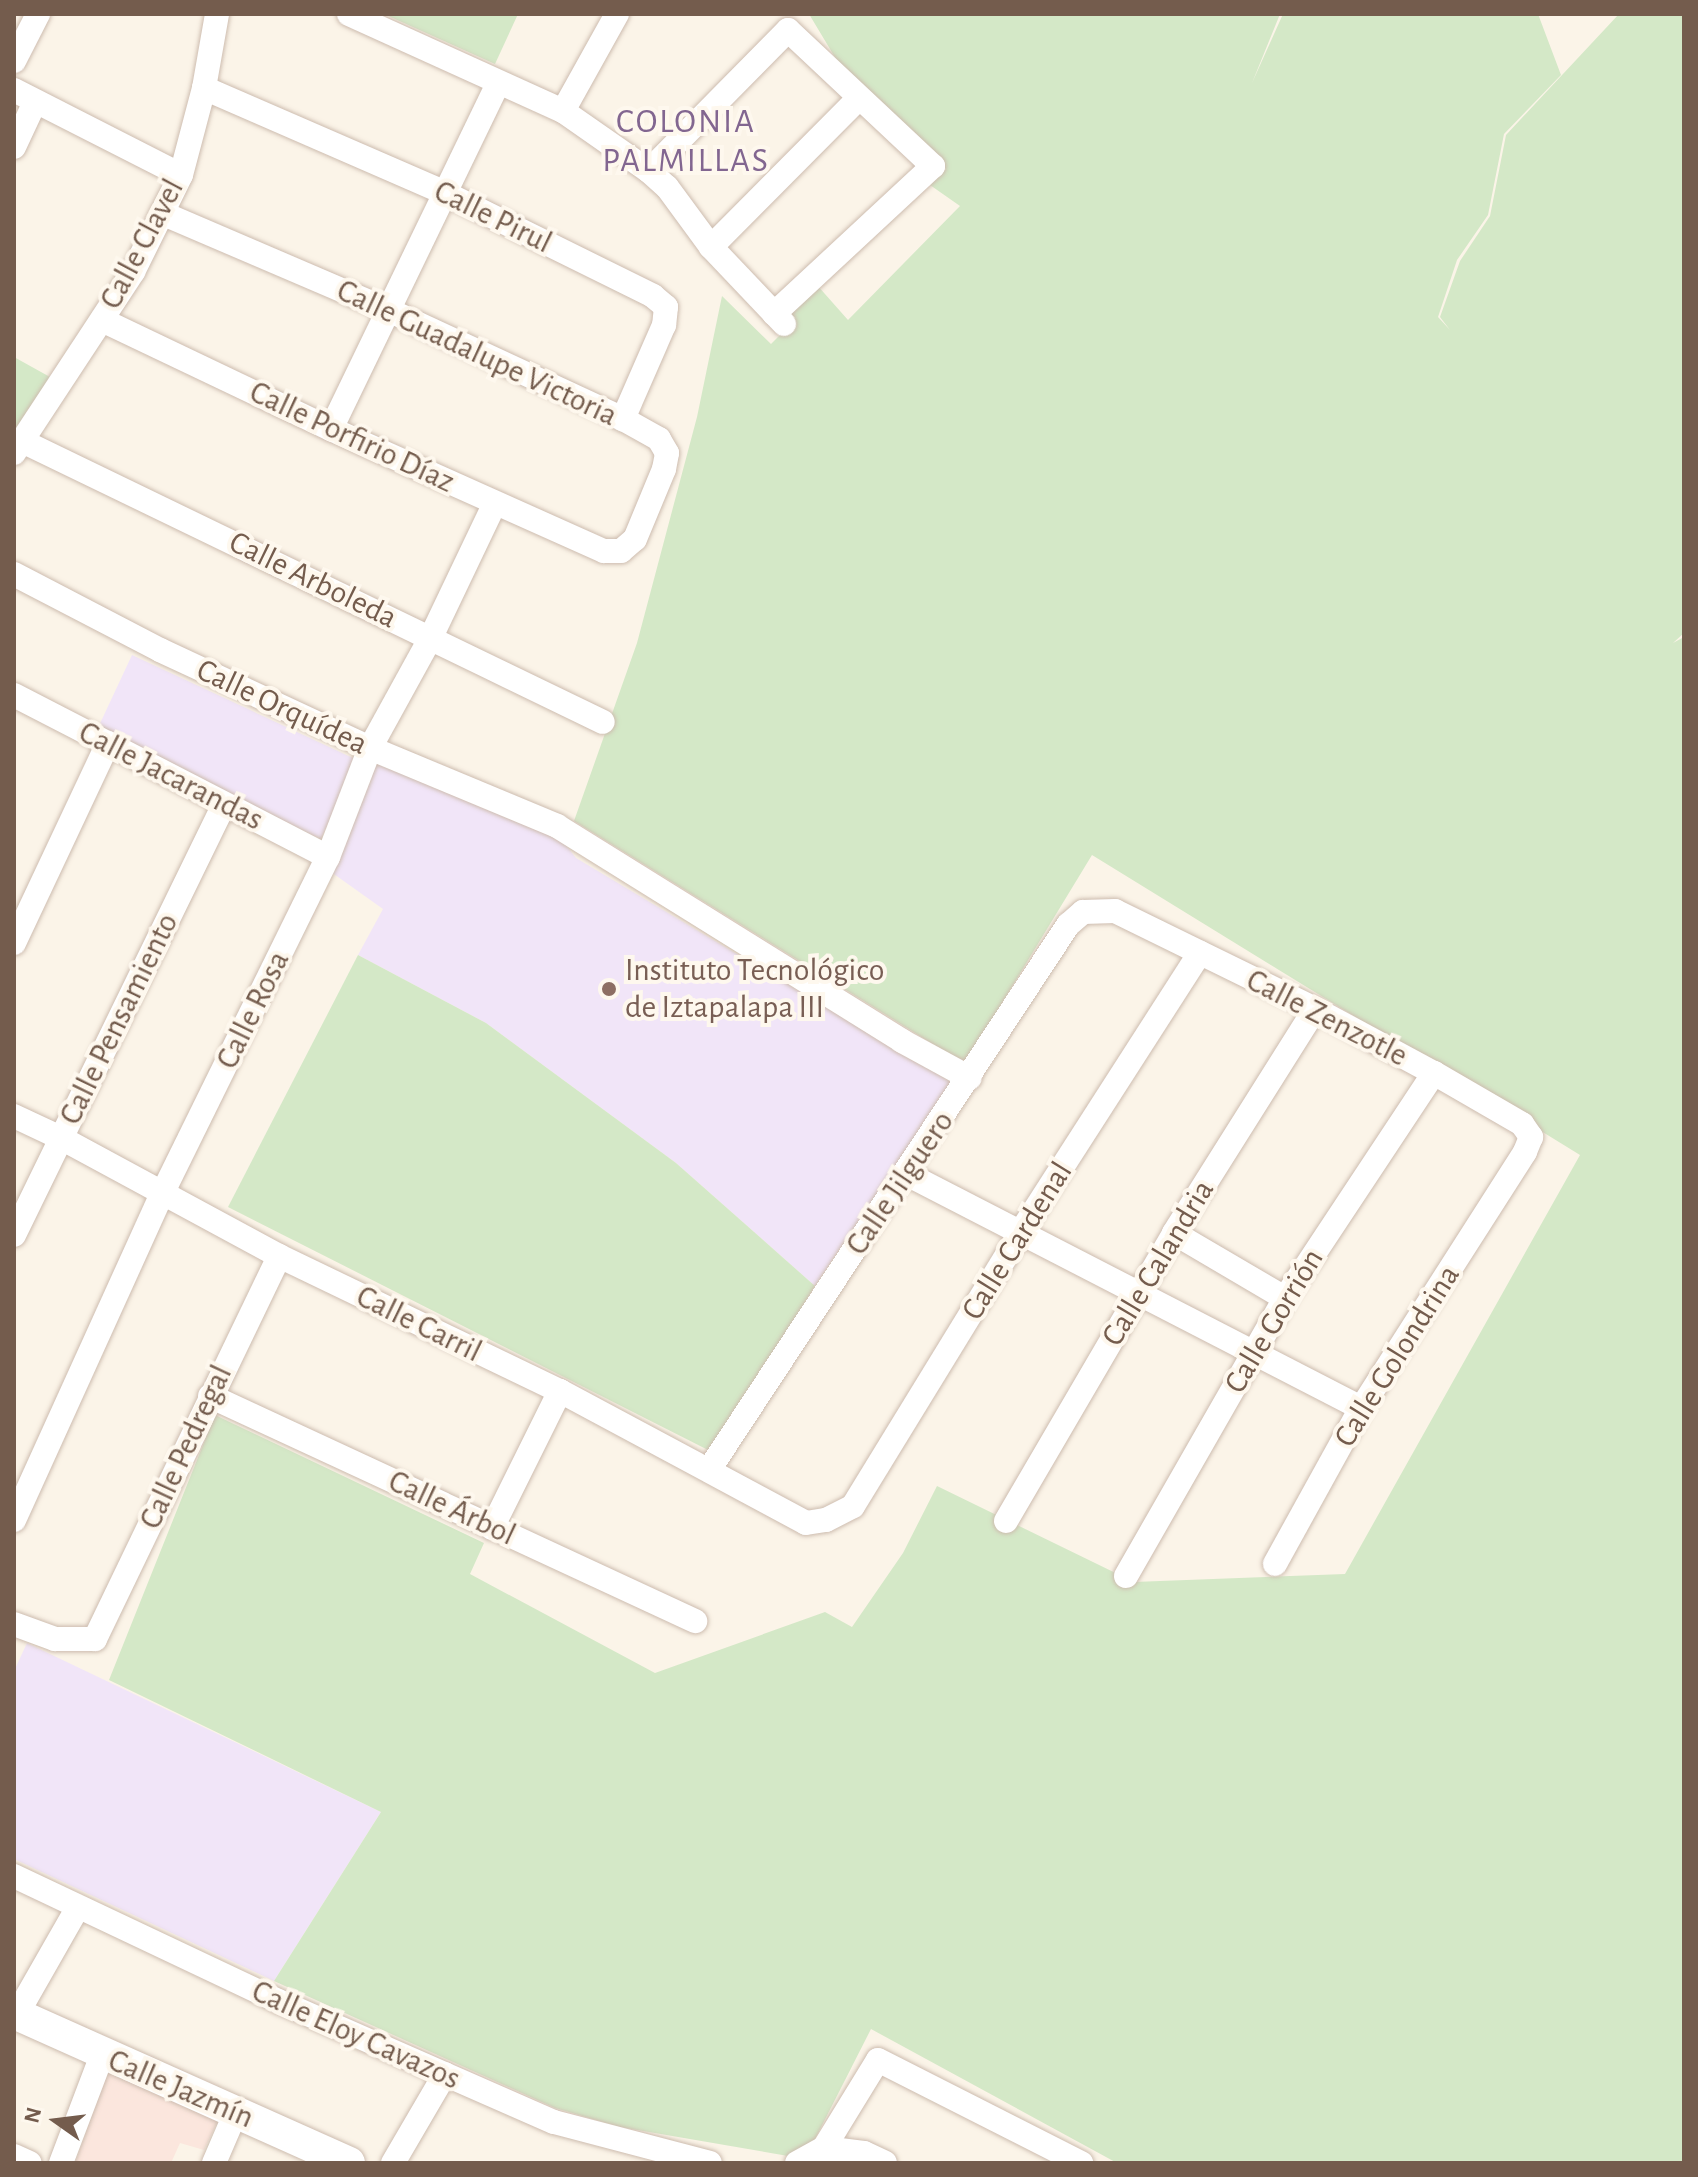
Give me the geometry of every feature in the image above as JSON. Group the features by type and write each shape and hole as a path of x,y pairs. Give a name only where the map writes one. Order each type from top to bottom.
{"street":[{"path":"14,61 38,14"},
{"name":"Calle Clavel","path":"18,447 133,272 181,175 204,88 217,14"},
{"path":"349,14 563,111 649,171 667,187 711,247 779,319 933,166 788,30 649,171"},
{"path":"563,111 617,14"},
{"path":"331,429 498,84"},
{"name":"Calle Pirul","path":"204,88 445,193 653,296 666,307 664,325 623,419"},
{"path":"14,147 24,96 181,175"},
{"path":"711,247 859,98"},
{"name":"Calle Guadalupe Victoria","path":"162,213 388,310 623,419 659,439 667,453 635,539 621,551 604,551"},
{"name":"Calle Porfirio Díaz","path":"102,320 331,429 604,551"},
{"name":"Calle Arboleda","path":"18,447 431,637 603,722"},
{"name":"Calle Rosa","path":"14,1520 162,1194 328,857 370,748 431,637 495,503"},
{"name":"Calle Orquídea","path":"14,574 160,650 370,748 557,826 902,1041 970,1078"},
{"name":"Calle Jacarandas","path":"14,695 328,857"},
{"path":"14,943 108,743"},
{"name":"Calle Pensamiento","path":"14,1235 224,804"},
{"name":"Calle Jilguero","path":"709,1470 1068,925 1083,912 1099,909"},
{"name":"Calle Zenzotle","path":"1099,909 1115,911 1315,1009 1434,1073 1522,1124 1531,1137 1525,1152"},
{"name":"Calle Cardenal","path":"826,1520 853,1506 1020,1233 1200,953"},
{"name":"Calle Calandria","path":"1006,1521 1174,1233 1315,1009"},
{"name":"Calle Gorrión","path":"1126,1576 1285,1298 1434,1073"},
{"name":"Calle Carril","path":"14,1116 61,1138 279,1256 560,1391 806,1523 826,1520"},
{"name":"Calle Golondrina","path":"1275,1564 1361,1408 1525,1152"},
{"path":"905,1173 1361,1408"},
{"path":"1174,1233 1285,1298"},
{"name":"Calle Pedregal","path":"14,1624 55,1639 95,1639 279,1256"},
{"path":"492,1528 560,1391"},
{"name":"Calle Árbol","path":"210,1396 695,1621"},
{"name":"Calle Eloy Cavazos","path":"14,1876 77,1909 554,2122 710,2163"},
{"path":"15,2014 77,1909"},
{"name":"Calle Jazmín","path":"15,2014 349,2163"},
{"path":"61,2163 102,2055"},
{"path":"821,2156 878,2060 1081,2163"},
{"path":"393,2163 445,2074"},
{"path":"214,2163 236,2112"},
{"path":"797,2163 821,2156 864,2153 885,2163"},
{"path":"14,2156 30,2163"}],"shaded area":[{"path":"132,655 358,760 321,839 95,734"},
{"name":"Instituto Tecnológico de Iztapalapa III","path":"376,744 552,828 576,858 951,1082 815,1286 676,1163 486,1023 358,955 383,909 331,872"},
{"path":"27,1643 381,1812 274,1981 14,1859 14,1671"},
{"path":"107,2072 219,2118 204,2150 180,2143 171,2163 75,2163"}],"green space":[{"path":"384,14 518,14 495,64"},
{"path":"809,14 1280,14 1252,83 1283,14 1538,14 1561,75 1504,134 1488,215 1457,260 1438,317 1450,330 1440,317 1460,261 1490,216 1506,135 1619,14 1684,14 1684,633 1673,643 1684,637 1684,2163 1117,2163 871,2029 812,2145 788,2156 620,2127 555,2108 274,1981 381,1812 109,1680 215,1415 484,1543 470,1574 655,1673 825,1612 852,1627 903,1553 937,1486 1134,1582 1345,1574 1580,1155 1092,855 965,1064 574,821 637,643 697,417 722,296 771,344 794,321 789,315 817,285 848,320 960,206 930,185 946,169 854,89"},
{"path":"14,357 50,377 14,431"},
{"path":"358,955 486,1023 676,1163 815,1286 712,1452 228,1207"}],"place":[{"name":"Instituto Tecnológico de Iztapalapa III","path":"609,989"}],"district":[{"name":"COLONIA PALMILLAS","path":"686,142"}]}
